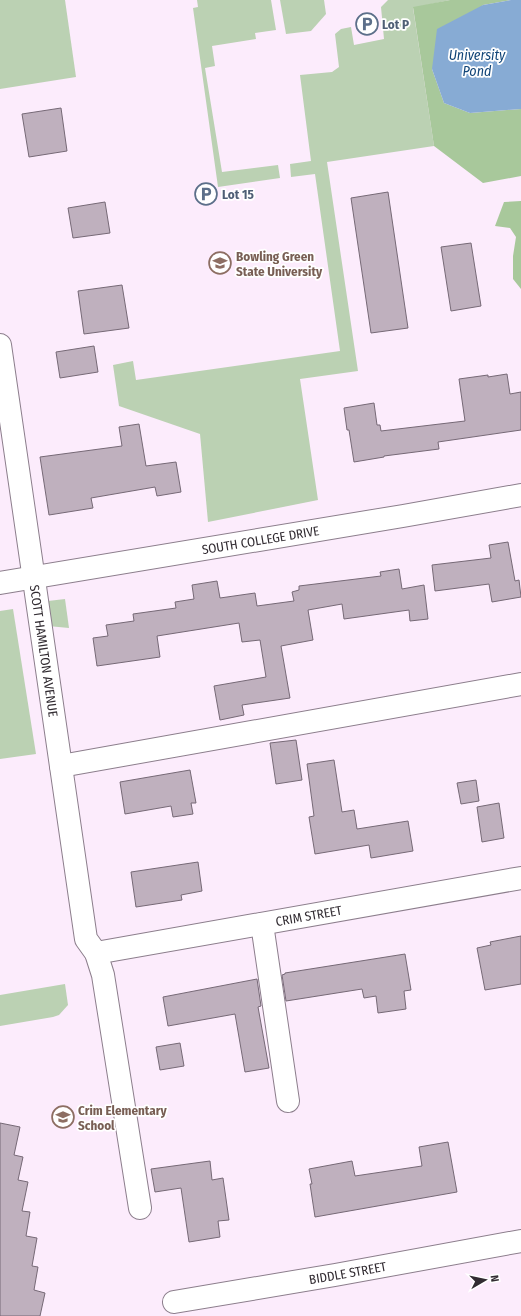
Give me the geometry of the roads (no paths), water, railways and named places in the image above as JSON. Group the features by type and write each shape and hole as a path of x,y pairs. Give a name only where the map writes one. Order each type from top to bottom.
{"street":[{"name":"SCOTT HAMILTON AVENUE","path":"0,345 86,939 96,953 103,975 140,1208"},
{"name":"SOUTH COLLEGE DRIVE","path":"0,583 396,518 521,494"},
{"path":"61,766 440,700 521,684"},
{"name":"CRIM STREET","path":"96,953 521,878"},
{"path":"262,924 288,1101"},
{"name":"BIDDLE STREET","path":"174,1302 521,1242"}],"water":[{"name":"University Pond","path":"511,0 521,0 521,109 470,113 444,103 432,69 437,29 483,5"}],"place":[{"name":"Lot P","path":"367,24"},
{"name":"Lot 15","path":"206,194"},
{"name":"Bowling Green State University","path":"220,263"},
{"name":"Crim Elementary School","path":"63,1117"}]}
